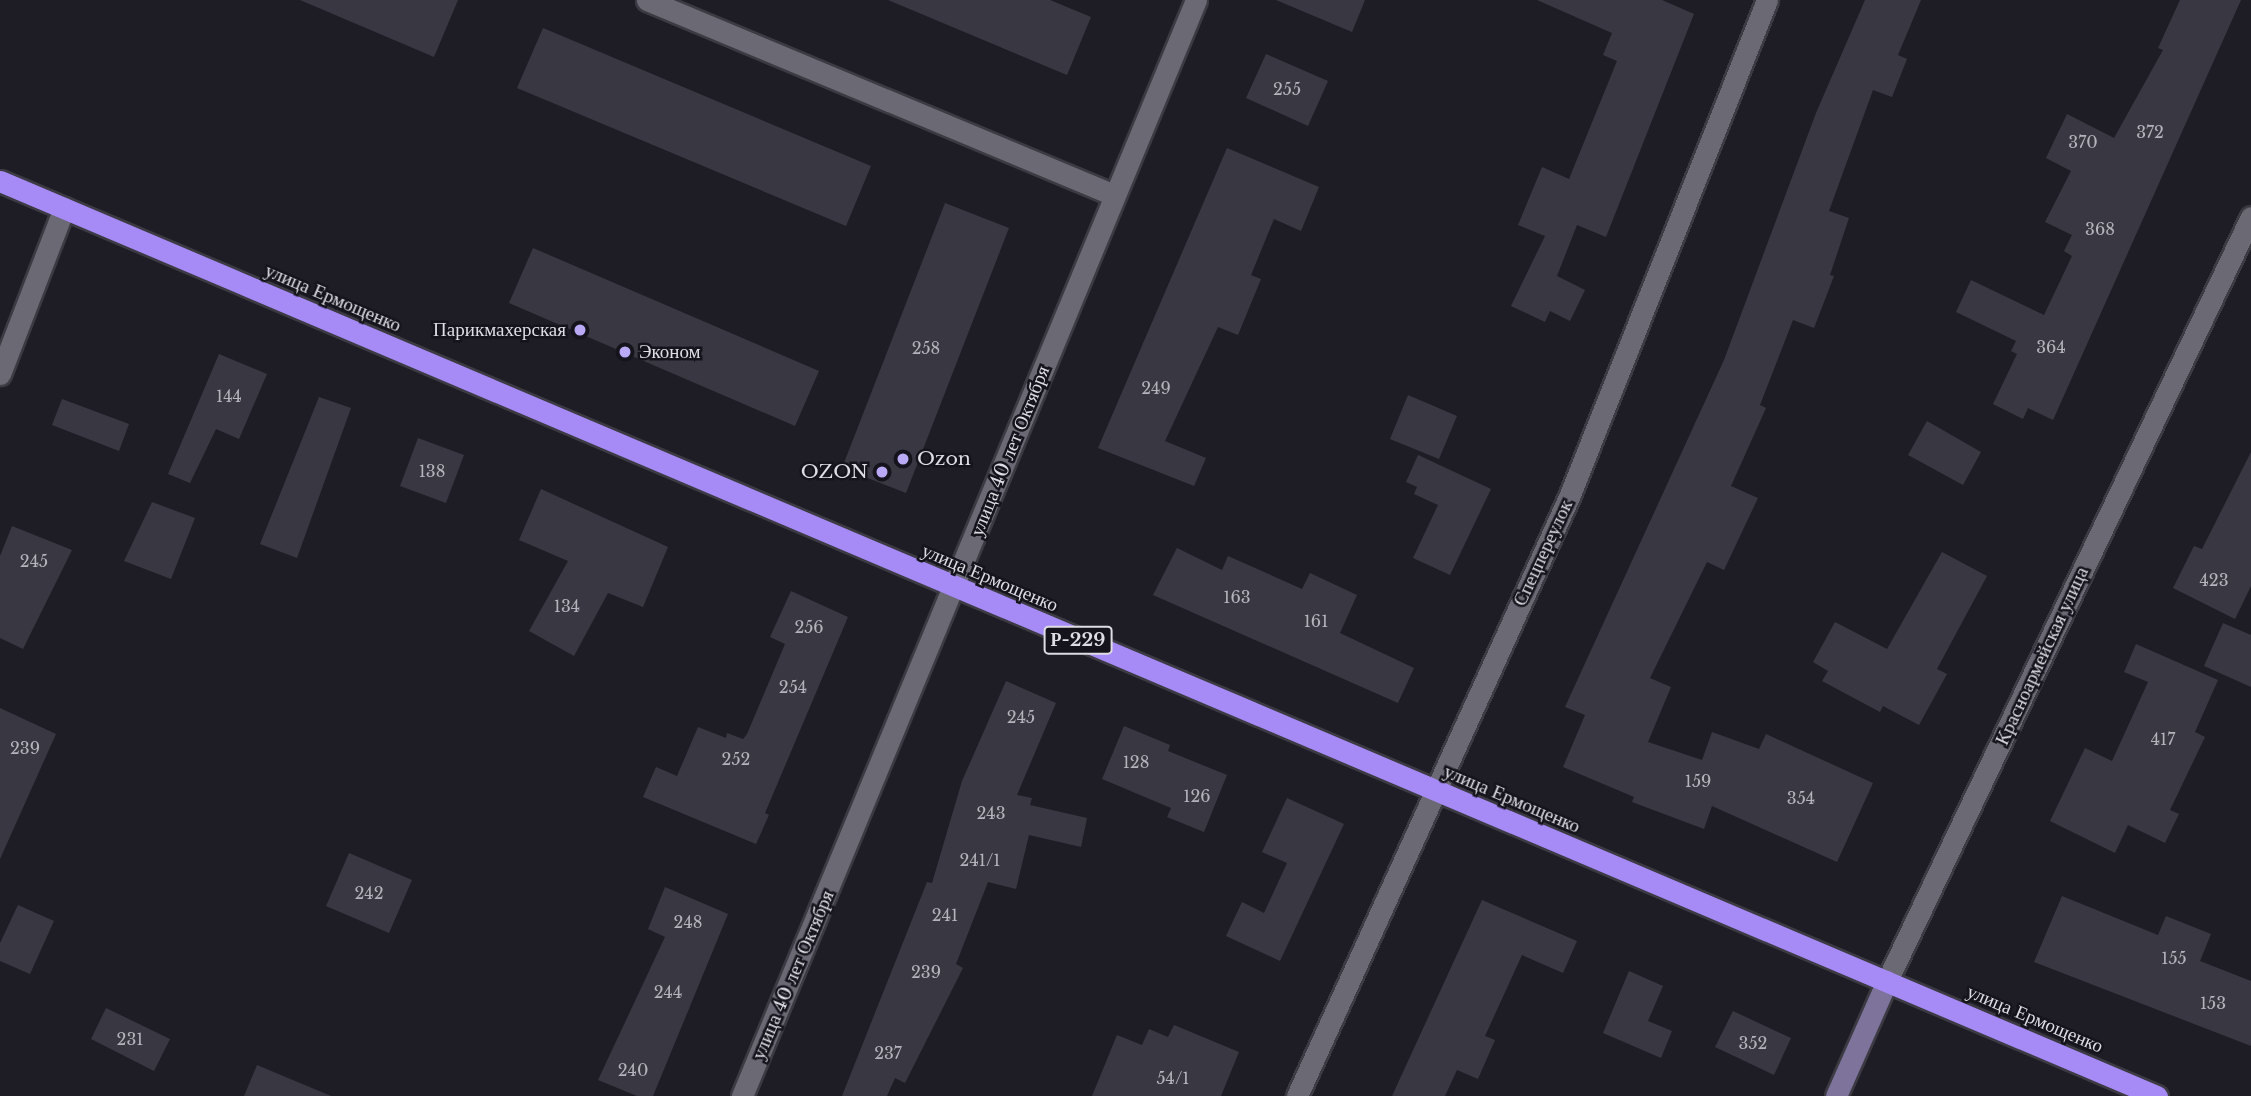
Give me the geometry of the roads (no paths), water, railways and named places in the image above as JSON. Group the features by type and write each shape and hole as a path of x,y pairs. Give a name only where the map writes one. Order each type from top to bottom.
{"highway":[{"name":"улица Ермощенко","path":"0,181 2157,1096"}],"street":[{"path":"647,0 1114,195"},
{"name":"улица 40 лет Октября","path":"742,1096 1196,0"},
{"name":"Спецпереулок","path":"1297,1096 1569,497 1768,0"},
{"path":"0,374 64,208"},
{"name":"Красноармейская улица","path":"1836,1096 1887,981 2251,217"}],"place":[{"name":"Парикмахерская","path":"580,330"},
{"name":"Эконом","path":"625,352"},
{"name":"Ozon","path":"903,459"},
{"name":"OZON","path":"882,472"}]}
